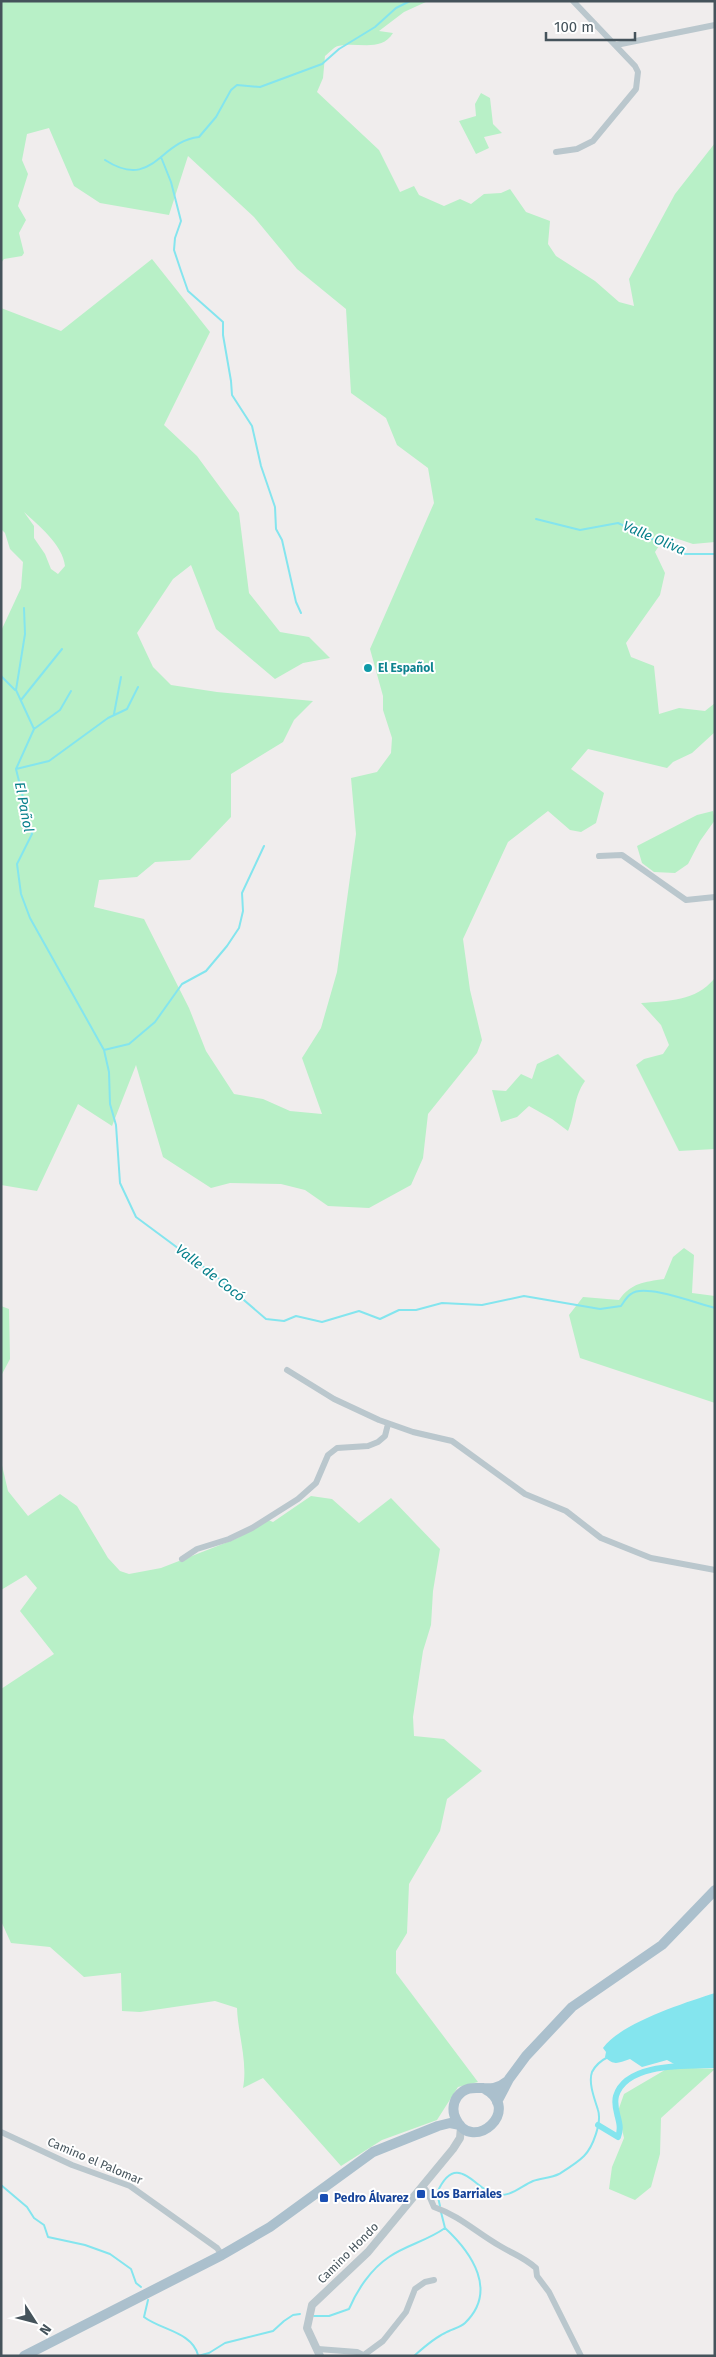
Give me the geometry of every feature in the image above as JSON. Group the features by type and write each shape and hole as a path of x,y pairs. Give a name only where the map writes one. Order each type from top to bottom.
{"main road":[{"path":"24,2356 222,2255 278,2222 373,2152 438,2126 450,2124 474,2132 488,2129 497,2117 497,2102 509,2079 526,2056 572,2007 662,1945 715,1890"},
{"path":"438,2126 453,2111 455,2102 462,2092 469,2088 493,2089 500,2087 509,2079"},
{"path":"483,2088 490,2092 497,2102"},
{"path":"453,2111 460,2126"}],"street":[{"path":"556,152 577,149 593,141 636,89 638,72 616,45 573,1"},
{"path":"616,45 715,25"},
{"path":"599,856 622,855 686,900 715,897"},
{"path":"287,1370 334,1399 388,1424 452,1441 525,1494 566,1511 601,1538 651,1558 715,1570"},
{"path":"182,1559 197,1549 229,1539 252,1528 298,1499 316,1483 328,1455 337,1448 368,1446 378,1442 385,1436 388,1424"},
{"path":"453,2150 460,2138 460,2126"},
{"name":"Camino el Palomar","path":"1,2132 72,2165 130,2186 217,2248 222,2255"},
{"path":"453,2150 474,2132"},
{"name":"Camino Hondo","path":"319,2352 307,2328 312,2305 368,2252 453,2150"},
{"path":"423,2186 434,2207 460,2218 500,2246 522,2256 536,2268 537,2276 549,2292 581,2356"},
{"path":"319,2352 357,2352 364,2355 383,2342 402,2319 409,2307 415,2289 425,2282 434,2280"}],"green space":[{"path":"1,1 428,1 404,12 379,31 393,33 382,43 375,45 345,45 333,49 325,56 323,78 317,92 379,150 400,192 414,186 419,195 444,206 460,199 471,204 484,194 501,193 510,189 526,212 550,221 548,244 556,256 595,281 619,302 634,306 629,279 675,194 715,143 715,542 693,544 666,535 655,552 665,573 660,595 626,643 631,657 654,666 659,714 679,708 705,711 715,703 715,732 692,753 673,762 667,768 588,749 571,769 604,793 596,823 581,832 570,830 548,811 508,842 463,939 470,990 482,1040 477,1053 428,1114 423,1158 411,1185 369,1208 328,1206 305,1190 281,1184 230,1183 211,1188 163,1157 136,1065 112,1126 78,1104 37,1191 1,1185 1,631 21,588 23,562 10,549 5,533 1,529 1,308 61,331 152,259 210,332 164,425 197,456 239,513 249,593 280,632 309,637 330,658 303,663 275,679 216,629 191,565 173,579 137,633 153,667 171,685 217,692 313,701 294,720 283,742 231,774 231,817 190,860 155,862 137,877 99,880 94,907 144,919 189,1008 206,1051 234,1094 263,1099 290,1111 322,1114 302,1058 321,1028 337,972 356,834 351,778 377,772 391,753 392,738 383,710 383,696 370,649 434,503 428,468 397,445 386,418 351,393 346,309 297,269 254,217 188,156 169,215 100,203 74,186 49,128 27,134 22,160 28,174 18,206 26,220 19,233 24,253 22,256 4,259 1,263","holes":["24,512 49,536 60,551 65,566 58,574 51,569 45,554 34,538 34,526"]},
{"path":"481,93 490,98 493,124 502,133 484,137 489,148 476,154 459,121 476,116 475,104"},
{"path":"713,811 715,820 700,841 688,864 675,873 654,872 642,863 637,846 697,815"},
{"path":"714,979 715,1149 679,1151 636,1065 644,1059 663,1054 669,1045 661,1025 641,1003 690,996 699,992"},
{"path":"558,1054 585,1081 578,1093 568,1131 529,1106 517,1117 501,1122 492,1090 506,1091 521,1074 532,1079 537,1064"},
{"path":"684,1248 694,1255 692,1293 715,1296 715,1403 580,1358 569,1315 583,1297 619,1300 633,1287 644,1282 664,1279 673,1257"},
{"path":"1,1306 9,1309 10,1359 1,1376"},
{"path":"1,1461 8,1491 28,1516 60,1494 77,1506 108,1558 120,1571 129,1574 161,1568 238,1538 266,1519 273,1522 311,1496 332,1499 359,1523 391,1498 440,1549 433,1591 431,1625 423,1651 413,1717 414,1736 444,1739 482,1771 447,1799 440,1831 409,1884 407,1933 396,1951 396,1973 478,2082 458,2087 437,2120 382,2140 341,2166 263,2078 243,2088 244,2058 237,2008 215,2001 140,2012 122,2011 121,1973 84,1977 50,1947 11,1943 1,1921 1,1689 54,1654 20,1611 37,1588 26,1575 1,1590"},
{"path":"670,2067 715,2069 661,2118 660,2154 651,2187 635,2200 609,2189 612,2167 624,2138 618,2111 624,2094"}],"water":[{"path":"715,1993 715,2064 676,2065 667,2060 642,2067 630,2059 616,2063 611,2062 605,2057 606,2052 603,2048 624,2030 654,2015"}],"waterway":[{"path":"105,160 121,168 134,170 155,162 185,140 199,137 216,117 231,90 237,85 260,87 322,64 339,49 375,27 396,8 410,1"},
{"path":"161,157 171,182 181,221 175,238 174,250 188,291 223,322 223,335 232,395 252,426 261,466 275,507 276,529 282,540 296,602 301,613"},
{"name":"Valle Oliva","path":"536,519 580,530 618,523 685,554 715,554"},
{"name":"El Pañol","path":"24,608 25,634 16,690 34,729 16,769 32,834 17,864 21,894 30,918 104,1050"},
{"path":"21,700 62,649"},
{"path":"1,676 15,690"},
{"path":"114,714 121,677"},
{"path":"16,769 49,761 108,718 127,709 138,687"},
{"path":"34,729 60,710 71,691"},
{"name":"Valle de Cocó","path":"264,846 242,893 243,911 239,928 227,946 206,971 182,984 155,1022 129,1044 104,1050 109,1072 110,1104 116,1125 120,1183 136,1217 217,1277 266,1319 284,1321 296,1316 322,1322 359,1311 380,1319 399,1310 416,1310 442,1303 482,1305 524,1296 600,1309 621,1306 631,1294 638,1291 672,1295 715,1308"},
{"path":"440,2206 437,2193 444,2180 451,2174 465,2175 494,2194 505,2195 533,2181 559,2174 581,2159 593,2141 599,2121 591,2086 592,2072 599,2063 608,2057"},
{"path":"598,2125 618,2137 620,2126 615,2107 616,2096 622,2085 632,2077 659,2068 715,2065"},
{"path":"1,2185 27,2207 34,2218 44,2225 48,2237 85,2245 110,2254 131,2269 136,2283 141,2287"},
{"path":"441,2212 445,2228"},
{"path":"314,2316 329,2316 349,2309 365,2280 382,2262 402,2249 445,2228"},
{"path":"414,2356 429,2343 465,2323 475,2311 480,2298 478,2273 464,2249 445,2228"},
{"path":"148,2300 144,2317 183,2336 195,2347 198,2355"},
{"path":"198,2356 209,2353 225,2343 273,2331 293,2315 300,2314"}],"place":[{"name":"El Español","path":"368,668"},
{"name":"Los Barriales","path":"421,2194"},
{"name":"Pedro Álvarez","path":"324,2198"}]}
